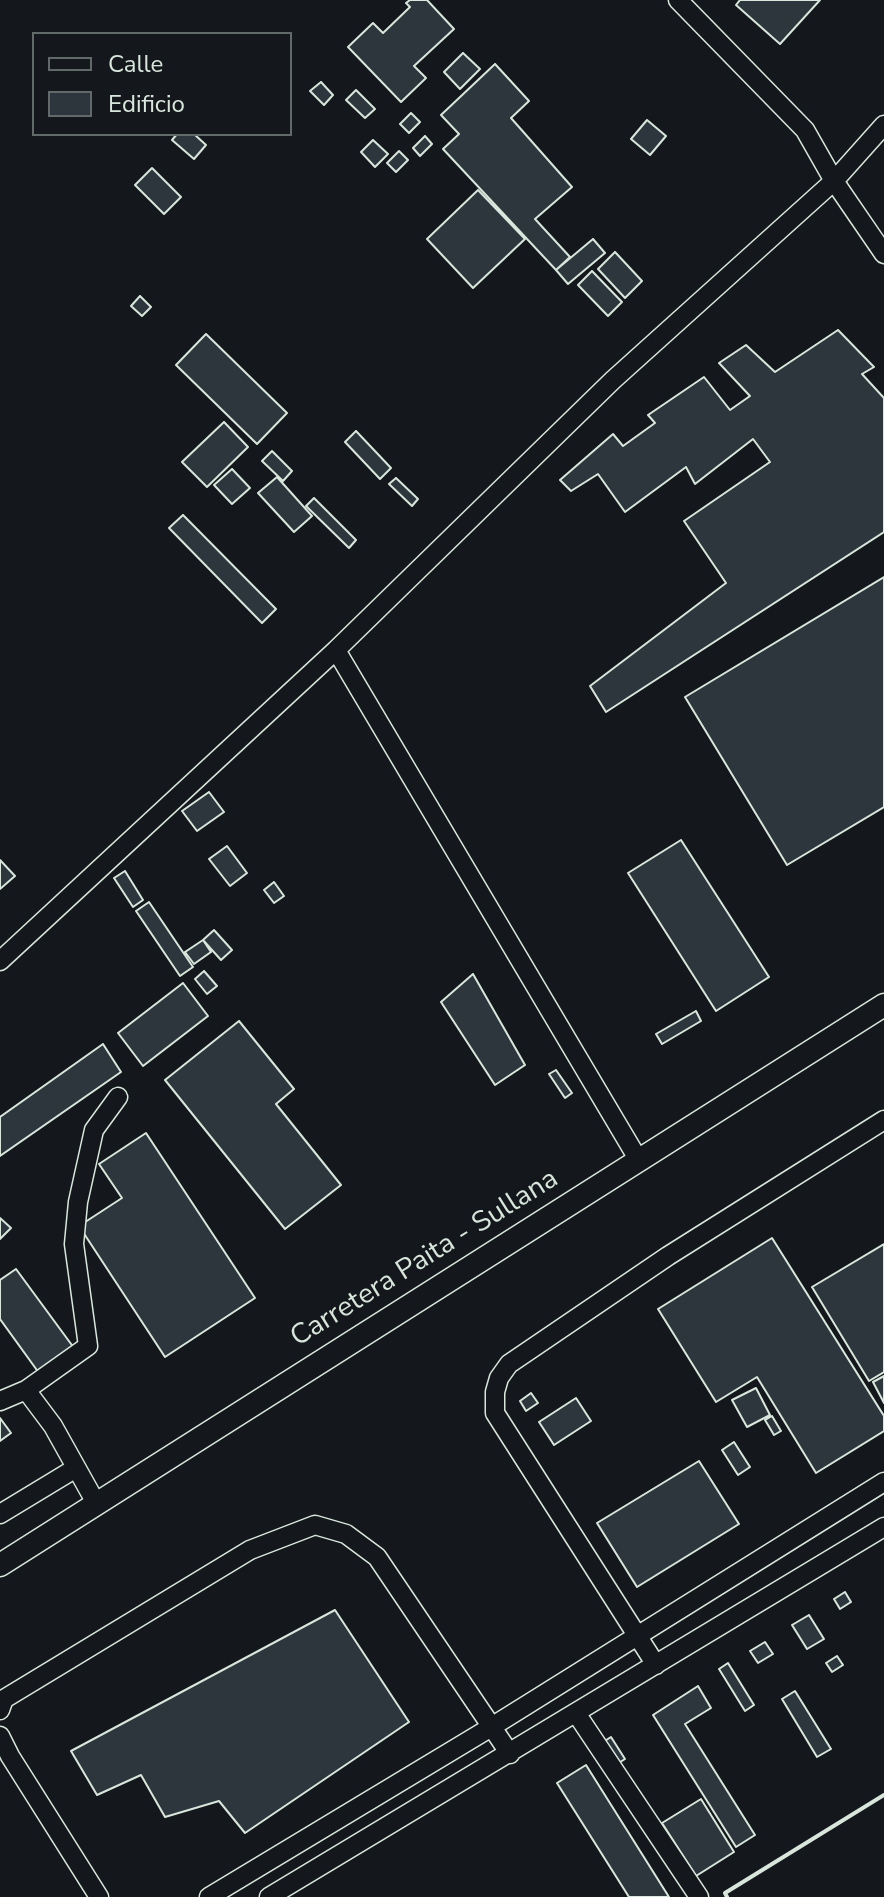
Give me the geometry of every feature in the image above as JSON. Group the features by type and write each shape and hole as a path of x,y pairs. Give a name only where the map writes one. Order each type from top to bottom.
{"main road":[{"name":"Carretera Paita - Sullana","path":"0,1565 884,1005"}],"street":[{"path":"678,0 805,130 834,181 884,254"},
{"path":"0,961 336,650 613,380 834,181 884,125"},
{"path":"336,650 638,1159"},
{"path":"0,1401 26,1390 88,1346 74,1244 78,1202 94,1130 118,1097"},
{"path":"656,1665 495,1413 499,1378 509,1364 668,1256 884,1120"},
{"path":"26,1390 53,1426 96,1503"},
{"path":"0,1514 76,1468"},
{"path":"209,1897 493,1726 884,1482"},
{"path":"0,1710 4,1699 250,1550 315,1525 346,1534 377,1557 510,1754"},
{"path":"269,1897 884,1527"},
{"path":"576,1713 699,1897"},
{"path":"0,1736 99,1897"}],"building":[{"path":"410,0 427,0 454,29 414,66 426,78 401,102 348,47 373,23 383,33 410,7 406,3"},
{"path":"740,0 820,0 780,44 736,5"},
{"path":"463,53 480,69 460,89 444,72"},
{"path":"495,64 529,101 511,118 572,187 535,219 570,257 556,270 443,149 459,134 441,115"},
{"path":"321,82 333,95 324,105 310,91"},
{"path":"356,90 375,109 365,118 346,100"},
{"path":"411,113 420,122 409,133 400,124"},
{"path":"647,120 666,136 650,155 631,139"},
{"path":"175,136 196,136 206,145 194,159 172,140"},
{"path":"425,136 432,144 420,156 413,148"},
{"path":"373,140 388,154 375,167 361,152"},
{"path":"399,151 408,160 396,172 387,163"},
{"path":"152,168 181,197 164,214 135,185"},
{"path":"478,190 525,239 473,288 427,239"},
{"path":"593,239 605,253 568,284 556,270"},
{"path":"615,252 642,281 625,298 598,269"},
{"path":"592,271 622,302 608,316 578,285"},
{"path":"140,296 151,307 142,316 131,306"},
{"path":"838,330 874,367 862,374 884,398 884,532 606,712 590,686 726,583 684,521 770,462 753,439 695,484 686,467 625,512 598,474 571,491 560,480 613,434 623,446 655,423 648,415 704,377 730,410 750,396 719,363 746,345 775,372"},
{"path":"206,334 287,413 257,444 176,365"},
{"path":"224,422 248,447 207,487 182,462"},
{"path":"356,431 391,468 380,479 345,442"},
{"path":"272,451 292,471 283,481 262,461"},
{"path":"232,469 250,488 232,504 214,485"},
{"path":"277,477 312,516 294,532 258,493"},
{"path":"396,478 418,499 412,506 389,484"},
{"path":"314,498 356,540 349,548 306,506"},
{"path":"183,515 276,609 262,623 169,528"},
{"path":"884,577 884,807 787,865 685,697"},
{"path":"209,792 224,812 197,831 182,811"},
{"path":"681,840 769,977 716,1011 628,873"},
{"path":"227,846 247,873 230,886 209,859"},
{"path":"0,860 15,876 0,889"},
{"path":"125,871 143,900 133,907 114,878"},
{"path":"274,882 284,896 274,903 264,890"},
{"path":"149,902 193,967 180,976 136,911"},
{"path":"214,930 232,950 221,960 203,940"},
{"path":"203,940 211,952 194,964 185,952"},
{"path":"204,971 217,986 207,994 195,979"},
{"path":"473,974 525,1065 495,1085 441,1002"},
{"path":"183,983 208,1016 143,1066 118,1033"},
{"path":"696,1011 701,1021 662,1044 656,1034"},
{"path":"239,1021 294,1089 276,1104 341,1185 285,1229 165,1080"},
{"path":"103,1044 121,1072 0,1156 0,1117"},
{"path":"556,1070 572,1093 565,1098 549,1074"},
{"path":"146,1133 255,1298 165,1357 79,1226 122,1198 99,1164"},
{"path":"0,1218 11,1228 0,1239"},
{"path":"772,1238 884,1416 884,1431 816,1473 757,1377 716,1402 658,1309"},
{"path":"884,1244 884,1372 869,1381 812,1287"},
{"path":"16,1269 74,1348 39,1373 0,1319 0,1280"},
{"path":"884,1376 884,1403 873,1382"},
{"path":"756,1388 770,1415 747,1427 732,1400"},
{"path":"531,1393 538,1403 526,1411 520,1401"},
{"path":"576,1398 591,1421 554,1445 539,1422"},
{"path":"772,1416 781,1431 774,1435 765,1420"},
{"path":"0,1418 11,1433 0,1441"},
{"path":"734,1442 750,1467 738,1475 722,1450"},
{"path":"699,1461 739,1524 637,1587 597,1523"},
{"path":"845,1592 851,1602 840,1609 834,1599"},
{"path":"335,1610 409,1722 245,1833 219,1801 165,1817 141,1775 97,1795 71,1751"},
{"path":"809,1615 824,1639 807,1649 792,1625"},
{"path":"765,1642 773,1654 758,1663 750,1651"},
{"path":"837,1656 843,1665 832,1672 826,1663"},
{"path":"728,1663 754,1705 745,1711 719,1669"},
{"path":"698,1686 711,1708 685,1724 755,1835 736,1847 653,1715"},
{"path":"795,1691 831,1749 817,1757 782,1699"},
{"path":"611,1737 625,1759 614,1766 600,1744"},
{"path":"586,1765 669,1897 629,1897 557,1783"},
{"path":"701,1799 734,1852 696,1876 662,1823"}],"wall":[{"path":"727,1897 725,1893 884,1795"}]}
